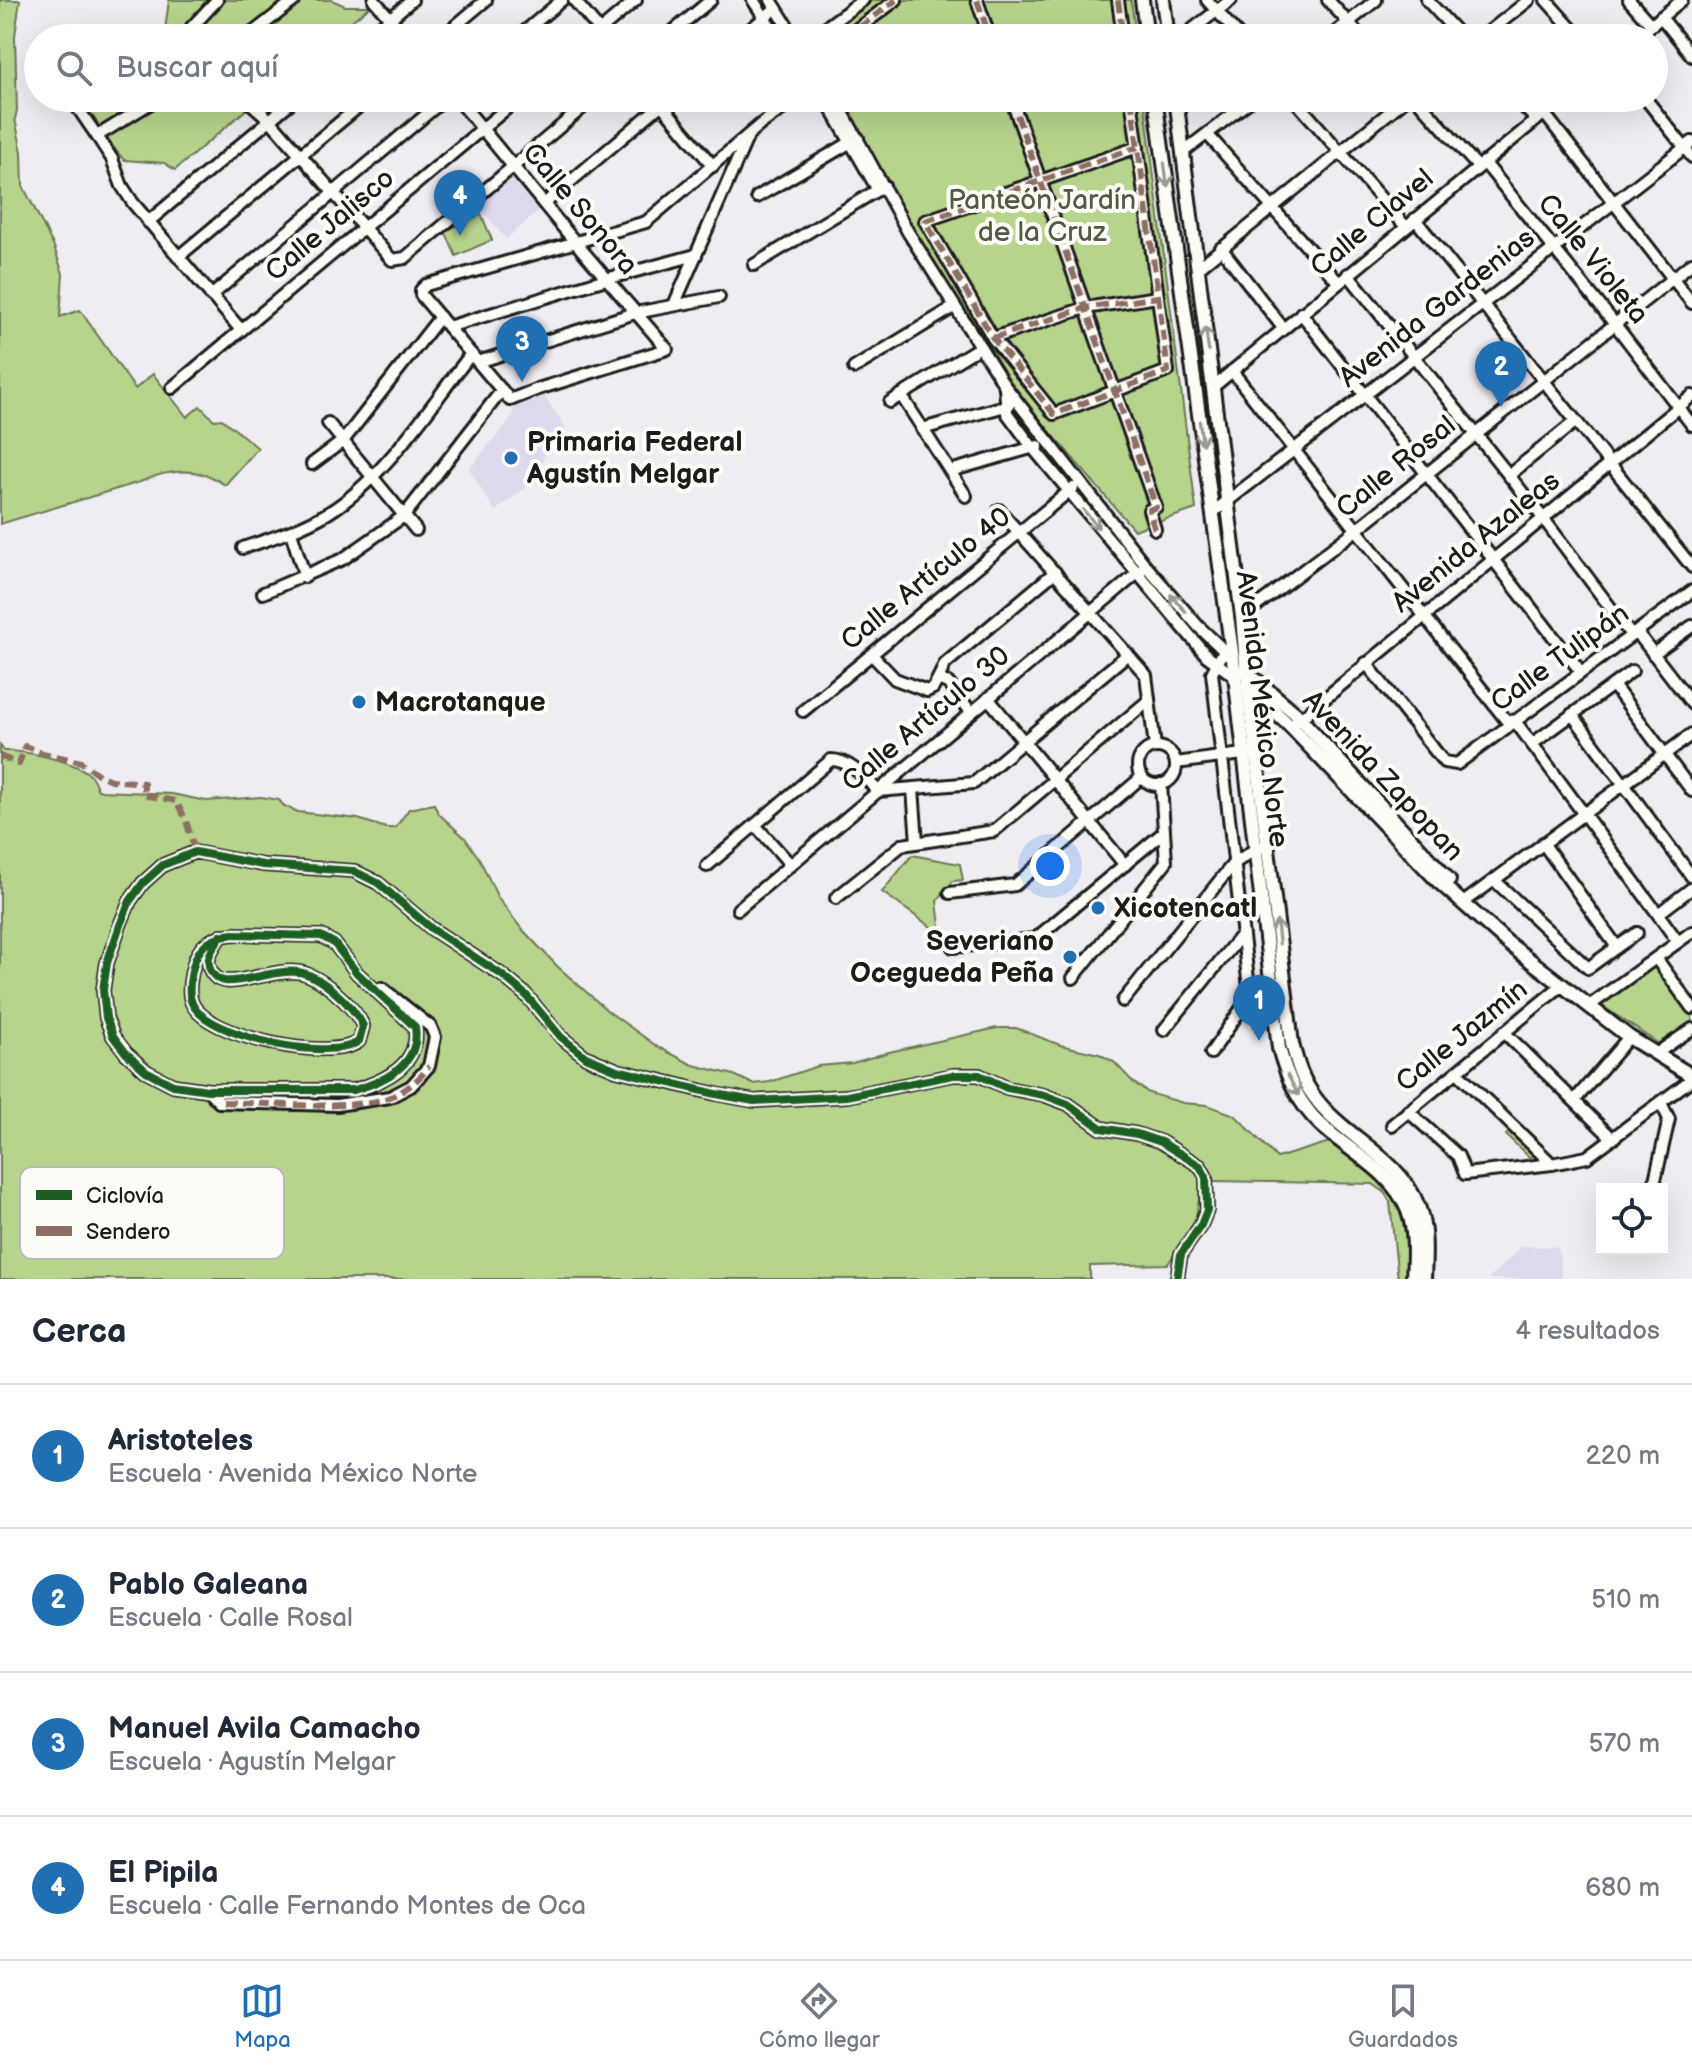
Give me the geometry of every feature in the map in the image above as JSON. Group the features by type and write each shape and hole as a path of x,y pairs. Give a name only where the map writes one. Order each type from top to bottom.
{"main road":[{"path":"1142,0 1145,24"},
{"path":"1163,0 1166,24"},
{"name":"Avenida México Norte","path":"1157,112 1212,513 1228,655 1251,753 1280,1010 1279,1048 1294,1090 1320,1125 1385,1177 1401,1197 1411,1222 1413,1279"},
{"name":"Avenida México Norte","path":"1178,112 1242,617 1253,720 1251,753"},
{"name":"Avenida Zapopan","path":"1228,655 1509,944 1629,1037 1692,1077"},
{"name":"Avenida Zapopan","path":"1234,676 1295,722"},
{"path":"1253,720 1260,704 1269,705"},
{"name":"Avenida México Norte","path":"1280,1010 1297,1063 1315,1098 1403,1178 1411,1191 1425,1233 1424,1279"}],"street":[{"path":"195,24 217,0"},
{"path":"264,24 295,0"},
{"path":"374,0 396,24"},
{"path":"384,24 412,0"},
{"path":"458,24 486,0"},
{"path":"534,24 562,0"},
{"path":"574,0 591,24"},
{"path":"611,24 636,0"},
{"path":"682,24 711,0"},
{"path":"753,0 769,24"},
{"path":"830,24 862,0"},
{"path":"864,24 896,0"},
{"path":"977,0 985,24"},
{"path":"1118,0 1121,24"},
{"path":"1207,0 1229,24"},
{"path":"1200,24 1231,0"},
{"path":"1328,0 1348,23 1376,0"},
{"path":"1427,0 1449,24"},
{"path":"1499,24 1529,0"},
{"path":"1546,0 1567,24"},
{"path":"1629,0 1650,24"},
{"path":"1652,24 1682,0"},
{"path":"756,24 773,4 786,24"},
{"path":"1661,17 1667,24"},
{"path":"1668,26 1692,56"},
{"path":"81,112 112,159 122,186 148,222 241,330"},
{"path":"97,136 136,112"},
{"path":"261,112 392,260 405,258 577,112"},
{"path":"148,222 279,112"},
{"path":"178,257 352,112"},
{"path":"211,296 429,112"},
{"name":"Calle Sonora","path":"468,112 667,349 510,400 502,390"},
{"name":"Calle Jalisco","path":"172,388 502,112"},
{"path":"544,204 648,112"},
{"path":"671,112 713,166"},
{"path":"263,593 343,559 404,516 502,390 421,295 426,285 646,222 779,112"},
{"path":"835,112 855,140"},
{"path":"842,112 881,188 1005,386 1012,404 1079,483 1207,656 1234,676"},
{"path":"1016,112 1156,507 1149,510 1155,529"},
{"path":"1133,112 1138,147 1168,371 1054,414 993,338 925,221 1138,147"},
{"path":"1183,152 1237,112"},
{"path":"1305,112 1340,152 1411,223 1482,304 1692,567"},
{"path":"1198,268 1390,112"},
{"name":"Calle Violeta","path":"1430,112 1481,165 1554,249 1692,425"},
{"path":"1534,112 1614,202 1692,303"},
{"name":"Calle Clavel","path":"1213,387 1546,112"},
{"path":"1658,112 1688,144 1692,157"},
{"path":"674,305 749,134"},
{"path":"1208,135 1338,282"},
{"path":"757,197 855,140"},
{"name":"Avenida Gardenias","path":"1212,513 1688,144"},
{"path":"754,265 881,188"},
{"path":"1221,248 1283,328"},
{"path":"448,327 696,255"},
{"name":"Calle Rosal","path":"1242,617 1692,263"},
{"path":"1348,274 1543,518 1631,635 1639,635 1692,704"},
{"path":"243,548 291,532 326,514 373,477 474,358 635,313 719,297"},
{"path":"993,338 1085,308 1158,297"},
{"path":"854,368 954,307"},
{"path":"1301,313 1581,672"},
{"path":"312,464 343,441 440,317"},
{"path":"890,402 980,347"},
{"path":"1232,371 1506,720 1515,721 1678,942"},
{"path":"901,395 966,496"},
{"name":"Avenida Azaleas","path":"1295,722 1692,396"},
{"path":"922,429 1012,404"},
{"path":"1012,404 1007,413 1068,492 1228,655 1217,663 1212,673 1250,996 1211,1053"},
{"path":"1509,475 1576,421"},
{"path":"328,423 416,530"},
{"path":"950,471 1048,444"},
{"name":"Calle Artículo 40","path":"803,711 1079,483"},
{"path":"999,510 1146,675 1155,747"},
{"path":"291,532 305,577"},
{"name":"Calle Artículo 30","path":"738,909 1141,569"},
{"path":"872,655 895,679 927,691 933,688 945,664 1055,572"},
{"name":"Calle Tulipán","path":"1366,663 1444,762 1457,764 1692,591"},
{"path":"1653,654 1692,626"},
{"path":"707,866 831,760 839,760 862,775 878,791 974,783 1128,654"},
{"path":"1532,744 1632,671"},
{"path":"938,679 948,683 971,712"},
{"path":"1613,685 1692,791"},
{"path":"988,698 1125,865"},
{"path":"836,898 902,845 994,831 1149,700"},
{"path":"1572,714 1692,877"},
{"path":"1464,901 1692,734"},
{"path":"1155,747 1171,752 1176,763 1173,776 1161,784 1151,784 1139,771 1143,753 1155,747"},
{"path":"1176,763 1251,753"},
{"path":"950,893 1015,885 1142,777"},
{"path":"1073,978 1166,862 1161,784"},
{"path":"913,789 917,842"},
{"path":"755,825 791,865"},
{"path":"953,947 1035,939 1164,832"},
{"path":"1543,843 1617,947"},
{"path":"1123,1001 1233,864 1263,847"},
{"path":"221,935 209,962 209,968 217,978 229,981 283,971 312,976 328,987 361,1021 363,1034 359,1041 340,1050 311,1049 243,1037 199,1013 192,1003 190,986 200,949 210,940 221,935 321,936 334,943 361,975 415,1027 415,1045 397,1071 377,1084 354,1090 208,1090 173,1085 146,1071 126,1053 113,1036 106,1018 103,990 107,963 130,901 143,883 163,865 195,852 263,865 354,871 378,883 432,929 502,975 526,995 561,1037 586,1057 617,1070 754,1101 847,1096 953,1075 979,1075 1007,1088 1044,1095 1068,1104 1101,1128 1161,1142 1200,1166 1206,1177 1207,1210 1201,1225 1181,1254 1177,1279"},
{"path":"1494,880 1588,968 1637,933"},
{"path":"1658,914 1692,888"},
{"path":"1164,1030 1242,934"},
{"path":"1589,1006 1692,934"},
{"path":"1656,958 1692,1008"},
{"path":"208,1090 219,1102 337,1105 390,1097 411,1086 429,1066 435,1037 431,1027 367,975 361,975"},
{"name":"Calle Jazmín","path":"1392,1125 1562,985"},
{"path":"1250,996 1280,1010"},
{"path":"1657,1053 1692,1029"},
{"path":"1504,1032 1613,1139"},
{"path":"1575,1100 1629,1037"},
{"path":"1457,1072 1552,1164"},
{"path":"1408,1111 1458,1156 1465,1174 1552,1164 1587,1157 1692,1077"},
{"path":"1654,1183 1669,1119 1661,1103"}],"shaded area":[{"path":"517,166 549,202 506,239 475,202"},
{"name":"Primaria Federal Agustín Melgar","path":"541,391 566,428 547,447 537,479 495,511 469,469 513,416 514,400"},
{"path":"1522,1246 1558,1247 1562,1279 1489,1279"}],"green space":[{"path":"0,0 20,0 15,36 15,119 22,152 23,186 54,247 63,274 60,317 80,310 135,389 153,374 187,417 200,406 214,420 222,419 258,448 225,485 194,472 172,472 0,524"},
{"path":"169,0 332,0 345,6 370,6 348,24 166,24"},
{"path":"873,0 1131,0 1134,24 840,24"},
{"path":"90,112 243,112 175,170 164,163 124,160"},
{"name":"Panteón Jardín de la Cruz","path":"847,112 1146,112 1196,509 1134,530 1009,383 914,231"},
{"path":"481,214 492,240 456,256 445,231"},
{"path":"0,745 4,751 35,754 82,769 102,791 172,794 206,801 261,797 279,800 284,806 298,812 358,819 386,828 395,828 409,809 434,804 438,813 465,838 480,860 498,898 521,928 557,966 609,1012 658,1047 693,1065 734,1075 753,1084 770,1082 818,1066 853,1063 997,1028 1016,1028 1060,1045 1099,1054 1114,1062 1134,1083 1149,1093 1183,1103 1207,1105 1235,1115 1277,1158 1340,1139 1395,1195 1406,1220 1408,1279 1398,1279 1390,1202 1384,1192 1373,1184 1215,1181 1202,1183 1195,1221 1168,1264 1090,1266 1090,1279 0,1279"},
{"path":"912,855 960,864 963,880 953,881 937,901 941,934 882,892"},
{"path":"1654,965 1692,1016 1692,1023 1662,1046 1601,1005"},
{"path":"1518,1122 1542,1145 1530,1158 1506,1135"}],"marked path":[{"path":"864,24 896,0"},
{"path":"977,0 985,24"},
{"path":"1118,0 1121,24"},
{"path":"1016,112 1156,507 1149,510 1155,529"},
{"path":"1133,112 1141,166 1168,371 1054,414 993,338 925,221 1138,147"},
{"path":"993,338 1085,308 1158,297"},
{"path":"0,756 19,764 25,746 81,762 111,780 144,783 144,795 176,801 186,820 195,852"},
{"path":"223,1102 285,1105 374,1102 407,1088 429,1066"}],"cycle path":[{"path":"221,935 219,938 214,946 209,957 210,969 217,978 231,981 289,972 306,974 335,992 363,1026 359,1041 345,1047 298,1048 244,1036 202,1015 192,1003 190,982 198,954 205,944 220,936 233,934 321,936 334,943 357,973 415,1027 412,1052 406,1062 388,1077 354,1090 208,1090 173,1085 146,1071 126,1053 113,1036 106,1018 103,990 107,963 130,901 143,883 163,865 195,852 263,865 354,871 378,883 432,929 502,975 526,995 561,1037 586,1057 617,1070 754,1101 847,1096 953,1075 979,1075 1007,1088 1044,1095 1068,1104 1101,1128 1161,1142 1200,1166 1206,1177 1207,1210 1201,1225 1181,1254 1177,1279"}],"place":[{"name":"El Pipila","path":"460,236"},
{"name":"Manuel Avila Camacho","path":"522,382"},
{"name":"Pablo Galeana","path":"1501,407"},
{"name":"Primaria Federal Agustín Melgar","path":"511,458"},
{"name":"Macrotanque","path":"359,702"},
{"name":"Xicotencatl","path":"1098,908"},
{"name":"Severiano Ocegueda Peña","path":"1070,957"},
{"name":"Aristoteles","path":"1259,1041"}]}
